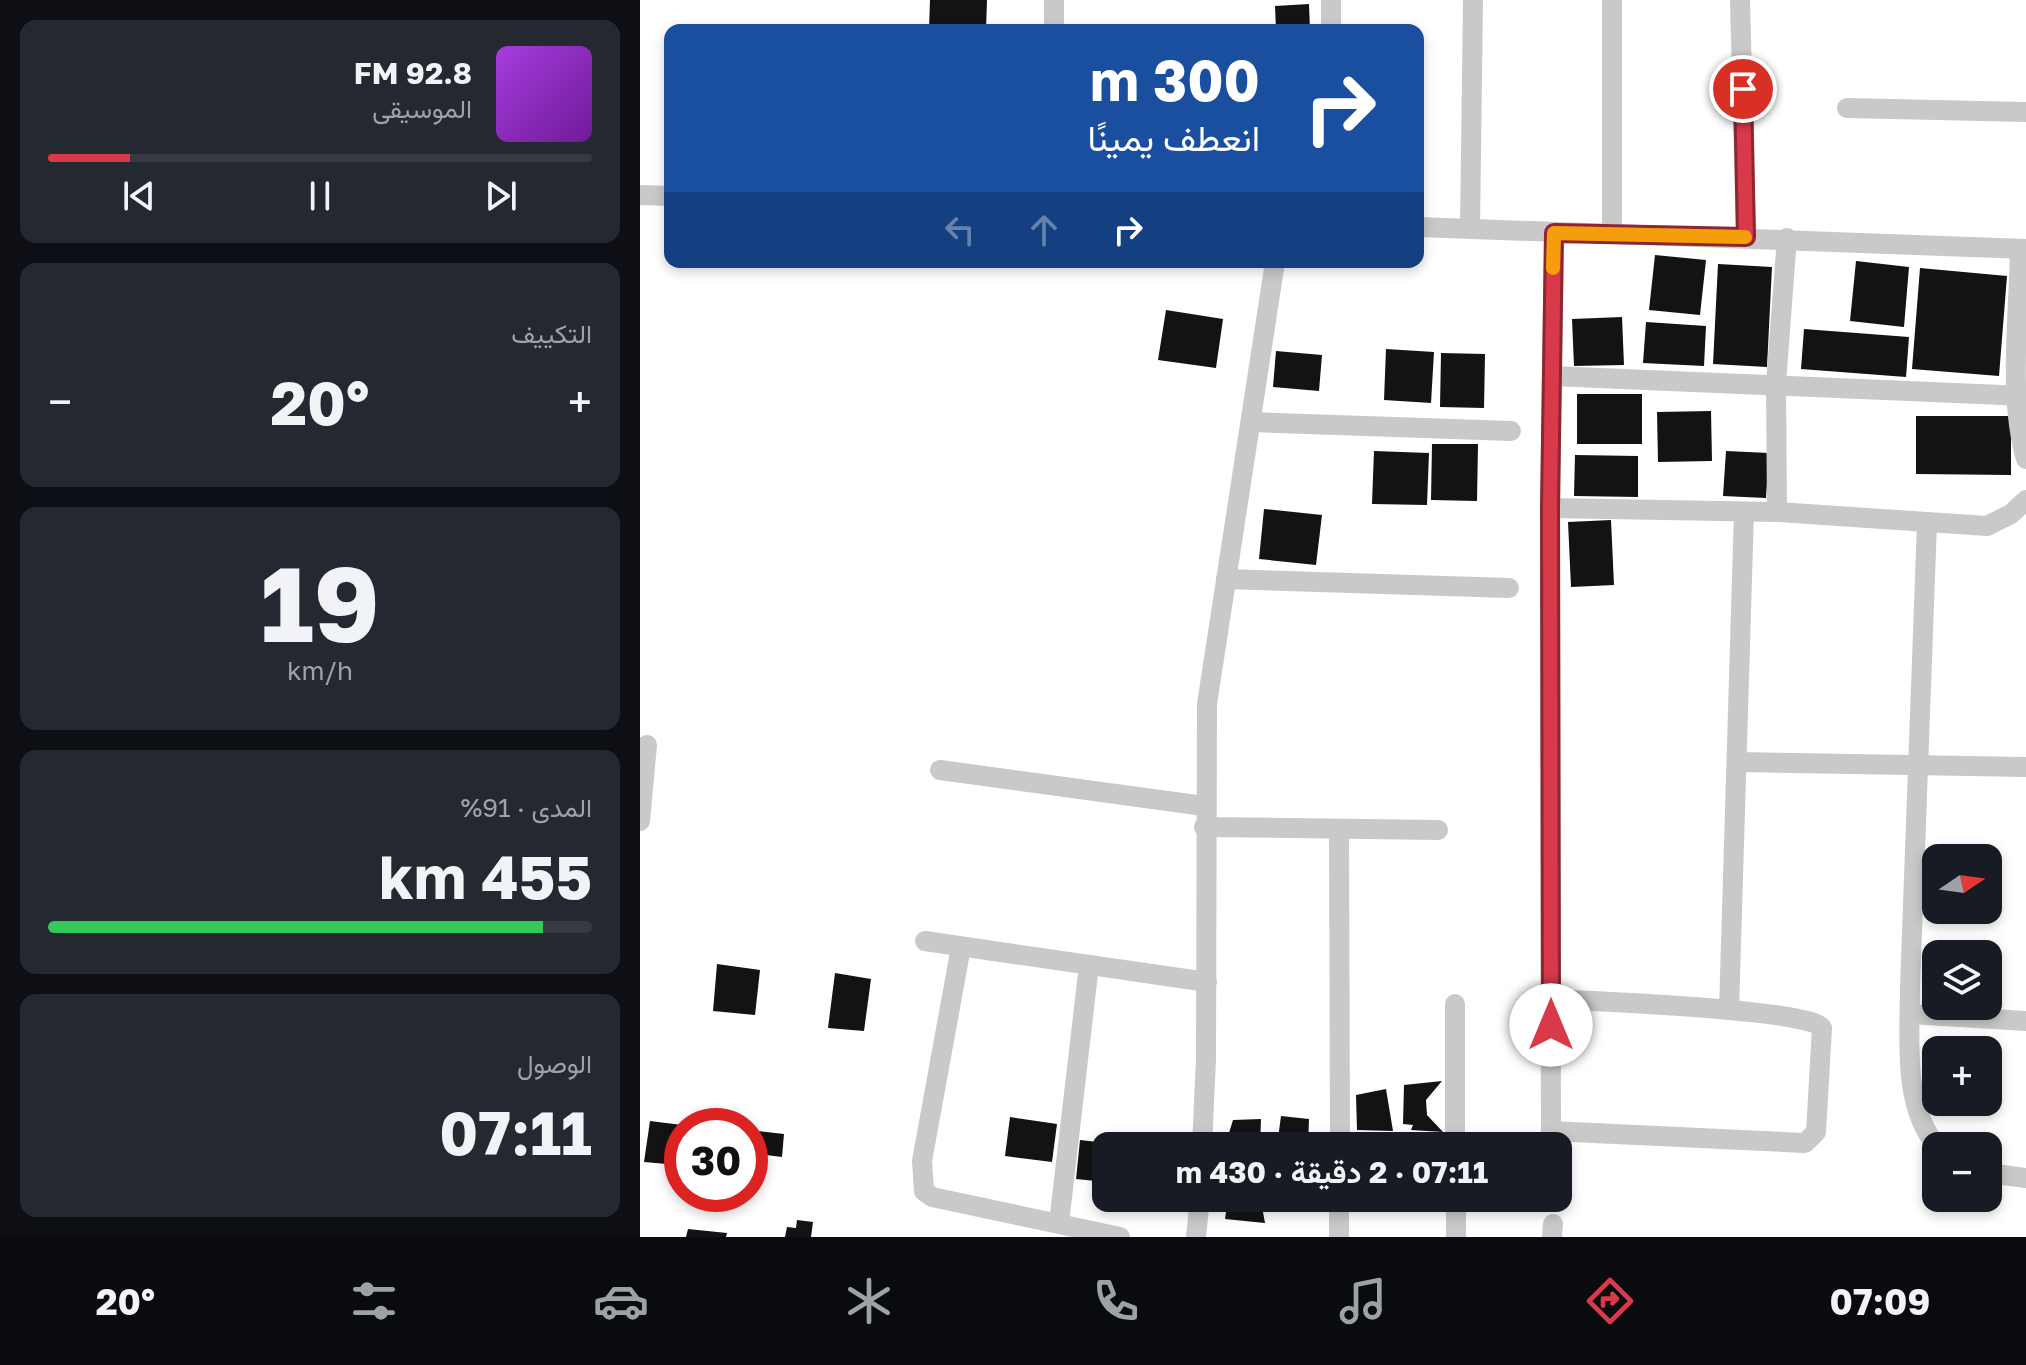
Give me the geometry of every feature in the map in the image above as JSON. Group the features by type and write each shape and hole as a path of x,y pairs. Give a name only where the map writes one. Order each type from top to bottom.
{"street":[{"path":"1054,0 1054,24"},
{"path":"1331,0 1331,24"},
{"path":"1470,229 1473,0"},
{"path":"1612,0 1612,234"},
{"path":"1740,0 1746,237"},
{"path":"1847,108 2026,112"},
{"path":"640,195 664,196"},
{"path":"1424,227 1787,238 2023,249 2021,444 2026,459"},
{"path":"1551,1132 1550,508 1554,233"},
{"path":"1777,512 1776,383 1787,238"},
{"path":"1202,1132 1207,982 1204,817 1207,704 1274,268"},
{"path":"1552,376 2022,395"},
{"path":"1251,422 1511,431"},
{"path":"1550,508 1777,512 1987,526 2000,522 2026,500"},
{"path":"1729,1010 1744,512"},
{"path":"1927,523 1910,1014 1912,1083 1927,1132"},
{"path":"1226,579 1509,588"},
{"path":"640,821 647,745"},
{"path":"1738,762 2026,767"},
{"path":"940,770 1204,817 1339,830 1438,830"},
{"path":"1339,830 1340,1132"},
{"path":"925,941 1207,982"},
{"path":"961,947 922,1161 924,1191 932,1197 1120,1237"},
{"path":"1059,1223 1089,965"},
{"path":"1551,999 1729,1010 1819,1022 1822,1028 1816,1132 1805,1143 1572,1138"},
{"path":"1455,1004 1455,1132"},
{"path":"1910,1014 2026,1021"},
{"path":"2002,1175 2026,1178"},
{"path":"1196,1237 1199,1212"},
{"path":"1339,1212 1339,1237"},
{"path":"1456,1212 1456,1237"}],"building":[{"path":"930,0 987,0 986,24 929,24"},
{"path":"1309,4 1310,24 1276,24 1275,6"},
{"path":"1655,255 1706,260 1700,315 1649,310"},
{"path":"1856,261 1909,267 1904,327 1850,321"},
{"path":"1718,264 1772,267 1767,367 1713,364"},
{"path":"1920,268 2007,276 1999,376 1912,369"},
{"path":"1166,310 1223,319 1216,368 1158,360"},
{"path":"1622,317 1624,365 1574,366 1572,319"},
{"path":"1646,322 1706,326 1704,366 1643,363"},
{"path":"1804,329 1909,337 1906,377 1801,369"},
{"path":"1386,349 1434,352 1431,403 1384,400"},
{"path":"1276,351 1322,355 1319,391 1273,387"},
{"path":"1441,353 1485,354 1484,408 1440,407"},
{"path":"1577,394 1642,394 1642,444 1577,444"},
{"path":"1711,411 1712,461 1658,462 1657,412"},
{"path":"1916,416 2011,416 2011,475 1916,474"},
{"path":"1432,444 1478,444 1477,501 1431,500"},
{"path":"1374,451 1429,453 1427,505 1372,504"},
{"path":"1726,451 1769,453 1766,498 1723,496"},
{"path":"1575,455 1638,456 1638,497 1574,496"},
{"path":"1264,509 1322,515 1316,565 1259,559"},
{"path":"1611,520 1614,585 1571,587 1568,522"},
{"path":"717,964 760,970 755,1015 713,1011"},
{"path":"835,973 871,979 864,1031 828,1028"},
{"path":"1442,1081 1426,1100 1427,1115 1443,1132 1411,1130 1413,1125 1403,1124 1404,1085"},
{"path":"1386,1089 1393,1131 1357,1130 1356,1095"},
{"path":"1281,1116 1309,1119 1309,1132 1279,1132"},
{"path":"1010,1117 1057,1124 1052,1162 1005,1156"},
{"path":"1261,1119 1261,1132 1229,1132 1233,1120"},
{"path":"650,1121 664,1123 664,1164 644,1162"},
{"path":"768,1132 784,1134 782,1157 768,1155"},
{"path":"1080,1140 1092,1141 1092,1181 1076,1179"},
{"path":"1226,1212 1263,1212 1265,1223 1225,1219"},
{"path":"797,1220 813,1222 811,1237 785,1237 787,1227 796,1228"},
{"path":"688,1229 727,1233 726,1237 686,1237"}],"slow traffic":[{"path":"1553,268 1554,233 1745,237"}],"route":[{"path":"1551,1025 1550,508 1554,233 1746,237 1743,89"}]}
